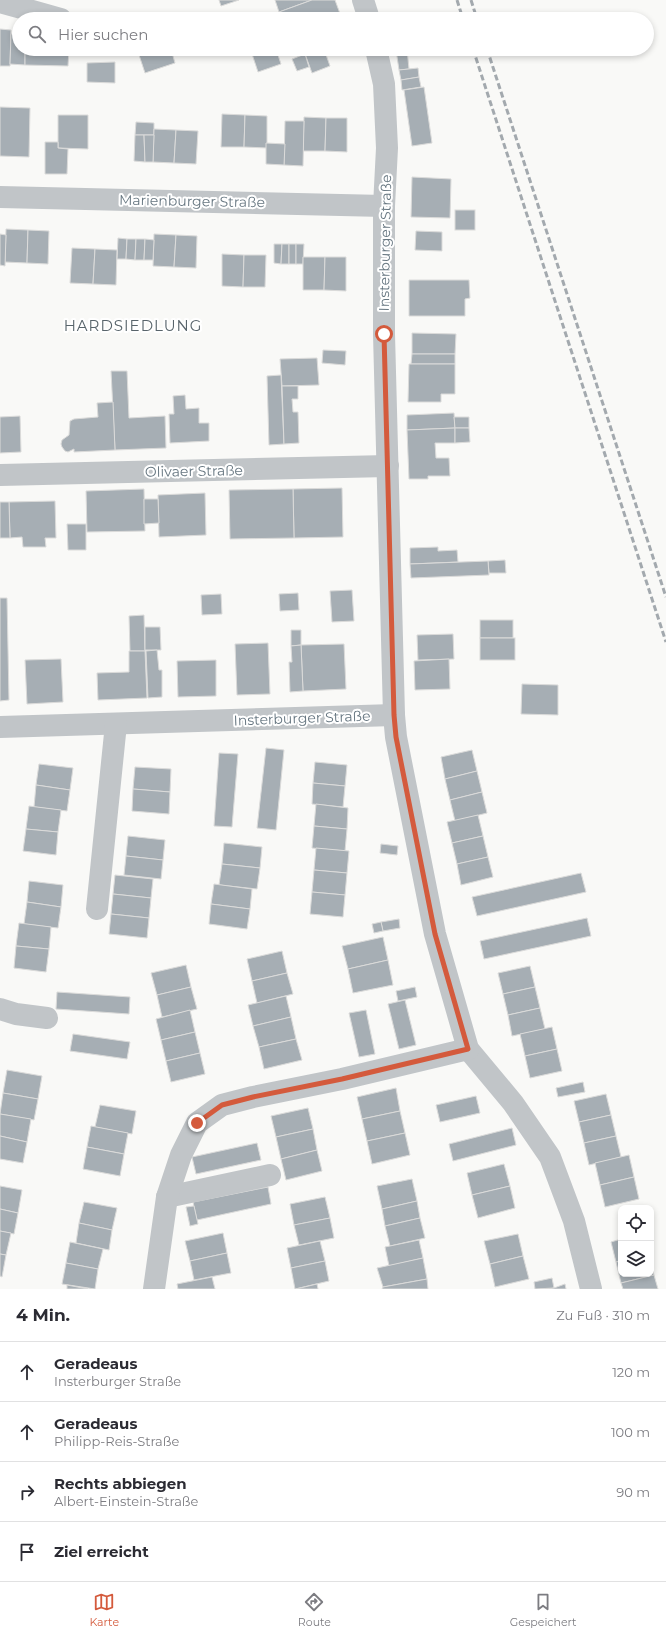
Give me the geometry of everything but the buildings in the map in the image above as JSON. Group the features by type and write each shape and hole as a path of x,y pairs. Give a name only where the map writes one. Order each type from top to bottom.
{"street":[{"path":"363,0 367,12"},
{"path":"0,2 36,12"},
{"name":"Insterburger Straße","path":"0,727 394,715 384,334 384,206 387,148 384,84 378,56"},
{"name":"Marienburger Straße","path":"0,197 384,206"},
{"name":"Olivaer Straße","path":"0,475 388,466"},
{"path":"394,715 396,737 435,934 468,1049 513,1103 550,1158 574,1221 591,1289"},
{"path":"97,909 116,724"},
{"path":"0,1009 16,1014 47,1018"},
{"path":"154,1289 167,1197 181,1155 197,1123 222,1105 253,1097 342,1079 468,1049"},
{"path":"167,1197 270,1175"}],"railway":[{"path":"457,0 461,12"},
{"path":"471,0 475,12"},
{"path":"475,56 666,642"},
{"path":"489,56 666,597"}],"district":[{"name":"HARDSIEDLUNG","path":"133,326"}],"route":[{"path":"197,1123 222,1105 253,1097 342,1079 468,1049 435,934 396,737 394,715 384,334"}]}
